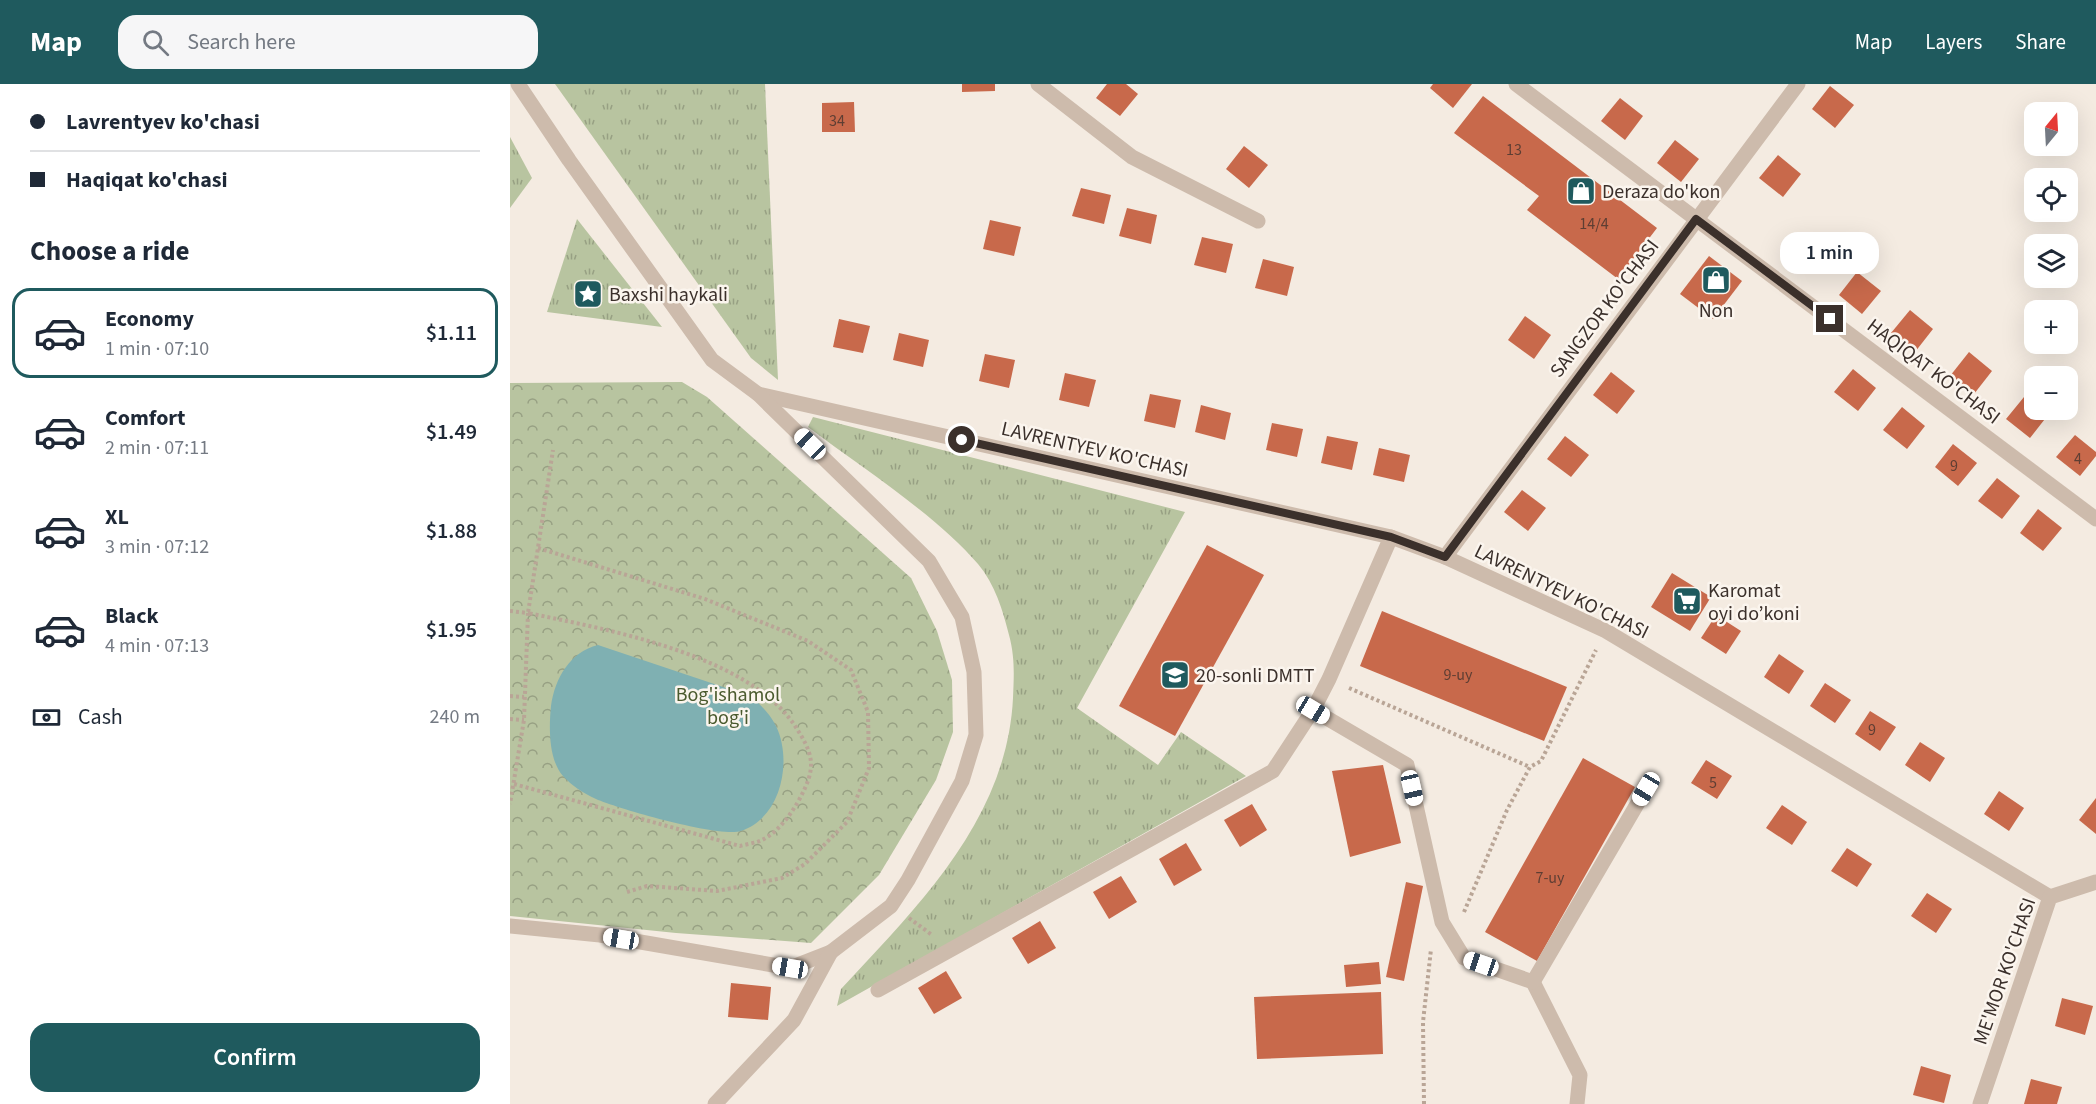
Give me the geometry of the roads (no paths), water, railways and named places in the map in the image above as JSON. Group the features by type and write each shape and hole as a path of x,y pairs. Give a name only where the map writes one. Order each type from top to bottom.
{"street":[{"path":"510,926 600,936 790,968 831,952 891,906 908,880 962,782 976,735 974,672 962,617 929,561 758,394 712,360 569,160 518,84"},
{"path":"1038,84 1132,157 1258,221"},
{"name":"HAQIQAT KO'CHASI","path":"1516,84 2096,519"},
{"name":"SANGZOR KO'CHASI","path":"1445,557 1797,84"},
{"name":"LAVRENTYEV KO'CHASI","path":"758,394 1391,537 1445,557 1606,630 2050,897"},
{"path":"878,990 1273,771 1313,710 1329,679 1391,537"},
{"path":"1313,710 1407,765 1442,922 1464,958 1533,982 1580,1075 1577,1104"},
{"path":"1533,982 1646,789"},
{"name":"ME'MOR KO'CHASI","path":"1980,1104 2050,897 2096,882"},
{"path":"715,1104 794,1020 831,952"}],"water":[{"path":"598,645 750,696 761,706 776,726 783,755 780,787 766,814 755,824 741,831 730,832 692,827 608,804 566,780 558,769 552,752 550,723 553,696 560,676 572,660 588,648"}],"place":[{"name":"Deraza do'kon","path":"1581,191"},
{"name":"Non","path":"1716,280"},
{"name":"Baxshi haykali","path":"588,294"},
{"name":"Karomat oyi do’koni","path":"1687,601"},
{"name":"20-sonli DMTT","path":"1175,675"}],"park label":[{"name":"Bog'ishamol bog'i","path":"728,706"}]}
